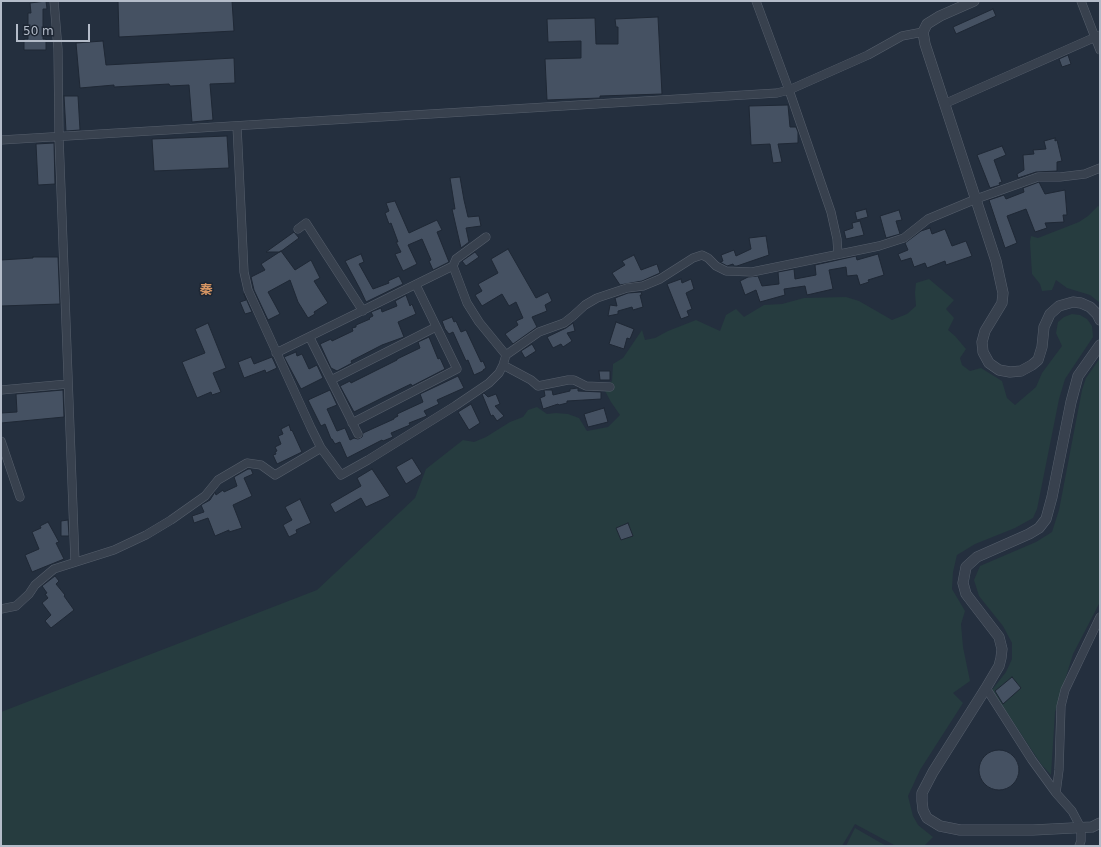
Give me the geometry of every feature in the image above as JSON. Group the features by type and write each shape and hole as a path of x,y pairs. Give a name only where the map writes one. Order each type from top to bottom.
{"street":[{"path":"54,1 58,49 59,137 75,562"},
{"path":"756,1 789,90 831,212 837,239 838,254"},
{"path":"974,1 940,16 927,24 923,32 925,44 944,104 996,262 1003,293 1002,304 985,331 982,342 983,352 989,363 999,370 1010,372 1020,371 1038,360 1042,347 1044,327 1050,314 1059,306 1073,302 1081,303 1090,307 1097,314 1100,320"},
{"path":"1081,1 1097,36 1100,50"},
{"path":"1,140 605,102 776,93 789,90 868,55 902,36 923,32"},
{"path":"944,104 1097,36"},
{"path":"237,126 244,272 248,290 321,448 341,475 455,406 489,383 499,374 506,355 539,332 564,323 597,298 627,288 643,286 660,279 693,258 702,255 708,258 716,266 726,271 752,272 879,246 904,238 928,219 976,199 1038,177 1060,177 1085,174 1100,168"},
{"path":"298,229 306,223 363,311"},
{"path":"276,353 310,338 453,266 456,259 486,237"},
{"path":"453,266 467,303 479,322 506,355"},
{"path":"352,423 457,369 416,285"},
{"path":"331,380 436,327"},
{"path":"310,338 358,434"},
{"path":"1100,345 1078,376 1046,519 1040,528 977,557 966,567 963,575 963,583 966,594 1000,637 1002,649 999,666 933,772 922,793 923,810 928,818 940,826 960,830 1033,830 1081,828 1092,827 1100,823"},
{"path":"503,365 531,380 538,386 574,380 586,386 610,387"},
{"path":"1,390 68,384"},
{"path":"1,441 5,462 20,497"},
{"path":"1,609 16,606 29,594 35,585 54,569 114,550 146,535 171,520 204,496 218,480 248,463 261,464 274,475 321,448"},
{"path":"1056,793 1059,770 1061,706 1065,690 1100,617"},
{"path":"986,688 1017,738 1056,793 1072,811 1081,828 1081,841 1079,846"}],"green space":[{"path":"1098,206 1100,207 1100,303 1090,295 1067,288 1056,280 1052,290 1042,291 1040,284 1032,274 1031,236 1038,238 1079,222 1088,216"},
{"path":"929,279 954,300 946,309 954,318 948,330 966,349 960,358 962,365 970,371 981,368 1002,381 1007,398 1015,405 1036,387 1042,373 1062,346 1056,333 1058,322 1064,317 1072,314 1080,315 1087,319 1092,326 1093,337 1065,379 1059,399 1037,509 1033,518 1015,528 975,544 957,555 953,572 952,589 965,611 961,624 963,647 970,681 953,693 963,703 920,770 908,796 913,816 918,825 933,837 924,846 896,846 855,824 842,846 1,846 1,712 317,590 415,498 426,469 463,440 474,442 486,437 510,422 523,417 528,410 537,407 547,414 568,414 579,418 587,431 608,427 620,415 604,389 612,381 613,364 623,358 642,330 645,340 655,338 696,320 720,331 726,315 736,309 744,317 764,305 782,304 804,298 846,297 859,301 892,320 907,314 916,306 916,283"},
{"path":"1100,358 1100,602 1073,654 1055,712 1051,775 1041,764 992,690 1006,672 1012,659 1012,643 1003,626 979,596 974,580 980,566 1036,542 1052,532 1059,510 1082,390 1086,378"},
{"path":"855,828 881,843 887,846 846,846"}],"building":[{"path":"46,1 47,9 43,9 43,39 46,39 46,50 24,50 24,39 28,39 28,13 31,13 30,3"},
{"path":"118,1 232,1 234,31 119,37"},
{"path":"993,9 996,16 956,34 953,27"},
{"path":"658,17 662,94 600,96 600,98 547,100 545,59 581,58 581,41 548,42 547,19 595,18 596,44 618,44 618,27 616,27 615,19"},
{"path":"103,41 106,65 234,58 235,83 210,84 213,120 192,122 189,85 170,86 169,84 114,87 114,85 80,88 76,43"},
{"path":"1068,55 1071,64 1062,67 1059,59"},
{"path":"64,96 78,96 80,130 66,131"},
{"path":"788,105 790,127 796,127 798,132 798,143 778,144 782,162 773,163 770,144 751,145 749,106"},
{"path":"227,136 229,168 154,171 152,139"},
{"path":"1055,138 1055,141 1057,140 1062,161 1057,162 1057,171 1036,172 1018,178 1017,174 1024,170 1023,155 1034,154 1033,150 1046,149 1044,141"},
{"path":"54,143 55,184 38,185 36,144"},
{"path":"1002,146 1006,155 994,160 1002,182 999,183 1000,185 990,188 977,155"},
{"path":"460,177 468,217 479,216 481,226 466,228 469,242 461,248 452,209 455,209 450,178"},
{"path":"1039,182 1045,194 1065,190 1067,215 1063,215 1064,222 1045,223 1047,228 1035,232 1026,209 1007,216 1017,243 1005,248 989,200 1004,195 1006,199 1024,192 1023,188"},
{"path":"395,201 409,233 437,220 442,230 437,232 449,262 433,270 429,261 431,260 422,239 408,245 417,264 403,271 395,254 401,252 396,242 398,242 391,223 389,224 385,213 389,211 386,203"},
{"path":"866,209 868,217 857,220 855,212"},
{"path":"899,210 902,220 896,221 900,234 886,238 880,216"},
{"path":"860,221 864,235 846,239 844,231 853,228 852,223"},
{"path":"930,228 932,234 945,229 952,246 966,241 972,256 946,265 945,261 927,268 925,263 914,267 911,258 901,261 898,254 908,250 905,243 921,231"},
{"path":"294,232 299,238 280,252 266,252"},
{"path":"766,236 769,255 737,266 734,266 733,264 727,266 720,262 723,261 721,255 734,250 736,256 751,249 749,238"},
{"path":"508,249 536,298 548,292 552,301 545,305 547,311 532,317 537,327 513,344 505,334 518,325 516,321 523,318 516,302 509,306 502,294 482,306 475,295 482,291 478,284 498,273 491,259"},
{"path":"281,251 295,270 311,260 320,278 314,281 328,303 308,318 298,302 290,280 268,292 280,314 268,320 254,290 251,277 265,270 261,264"},
{"path":"475,252 479,257 466,266 462,261"},
{"path":"361,254 364,262 359,264 373,289 389,283 388,281 399,276 403,284 366,302 345,261"},
{"path":"878,254 884,275 868,280 869,282 860,285 857,275 847,276 846,267 829,270 833,289 807,295 805,286 784,289 785,295 760,302 756,290 745,295 740,281 748,277 758,276 762,286 779,284 778,272 794,269 795,279 816,275 815,265 856,256 857,260"},
{"path":"634,255 641,270 657,264 660,273 642,281 620,285 612,273 625,265 622,261"},
{"path":"33,257 58,257 60,304 1,306 1,260"},
{"path":"681,279 682,283 691,279 694,289 686,293 692,309 687,311 689,316 681,319 667,284"},
{"path":"641,292 642,295 640,295 643,307 633,310 632,307 618,311 618,314 608,316 610,305 617,306 615,298 628,293"},
{"path":"244,294 252,312 245,314 240,302 246,300"},
{"path":"406,295 410,306 412,304 416,314 398,322 404,337 382,345 351,361 352,363 337,371 331,368 320,344 331,339 332,341 353,331 352,328 356,327 356,325 370,319 369,318 373,316 371,312 381,308 382,312 397,306 395,301"},
{"path":"452,317 454,322 456,321 461,332 466,330 481,362 483,361 486,368 483,371 474,375 453,332 449,334 445,329 442,321"},
{"path":"616,322 634,329 630,339 627,338 624,349 609,344"},
{"path":"208,323 226,368 213,373 221,392 212,395 211,392 197,398 182,362 205,353 195,329"},
{"path":"573,323 575,331 567,333 572,341 563,347 561,344 553,348 547,337"},
{"path":"429,337 438,359 440,358 445,369 412,386 411,384 354,412 340,386 350,381 351,383 420,348 418,342"},
{"path":"532,344 536,351 525,358 521,351"},
{"path":"296,352 297,356 302,354 309,369 317,365 323,378 301,389 284,357"},
{"path":"251,357 254,364 272,357 277,368 266,373 265,370 244,378 238,362"},
{"path":"599,371 610,371 610,380 600,380"},
{"path":"458,376 464,388 437,400 439,404 424,411 427,416 409,423 410,425 391,433 393,437 383,441 382,440 347,458 340,442 335,444 331,439 325,424 321,426 308,400 330,390 337,405 327,409 337,431 345,428 350,440 354,438 358,439 362,437 363,433 394,419 398,416 397,414 423,402 420,394"},
{"path":"578,388 578,391 601,392 601,399 567,401 567,403 558,404 543,409 540,398 545,396 544,390 552,390 553,395"},
{"path":"63,390 64,417 1,423 1,413 17,412 16,394"},
{"path":"484,393 488,397 496,394 500,404 495,406 504,416 497,421 493,415 491,416 482,394"},
{"path":"471,404 480,423 469,430 458,412"},
{"path":"604,408 608,422 588,427 584,414"},
{"path":"289,425 302,452 277,464 273,455 276,454 275,452 277,451 275,447 281,444 278,436 283,434 281,429"},
{"path":"412,458 422,474 406,484 396,467"},
{"path":"248,469 251,469 253,474 244,478 252,496 233,505 242,528 229,532 229,530 215,536 208,518 194,523 192,516 204,512 201,505 210,500 215,492 216,495 223,490 224,492 237,486 234,477"},
{"path":"372,469 390,496 366,507 361,498 335,513 330,504 361,486 357,478"},
{"path":"300,499 311,523 296,530 297,533 289,537 283,525 292,520 285,507"},
{"path":"68,520 69,536 61,536 61,521"},
{"path":"48,522 59,542 56,543 64,559 32,572 25,555 39,549 32,532 41,528 40,526"},
{"path":"628,523 633,536 621,540 616,528"},
{"path":"55,576 59,581 56,584 74,610 51,628 45,621 51,615 42,603 48,598 45,594 47,593 42,586"},
{"path":"1012,677 1021,688 1003,704 995,691"},
{"path":"999,750 1007,752 1013,756 1017,762 1019,770 1017,778 1013,784 1007,788 999,790 991,788 985,784 981,778 979,770 981,762 985,756 991,752"}],"district":[{"name":"秦","path":"206,291"}]}
